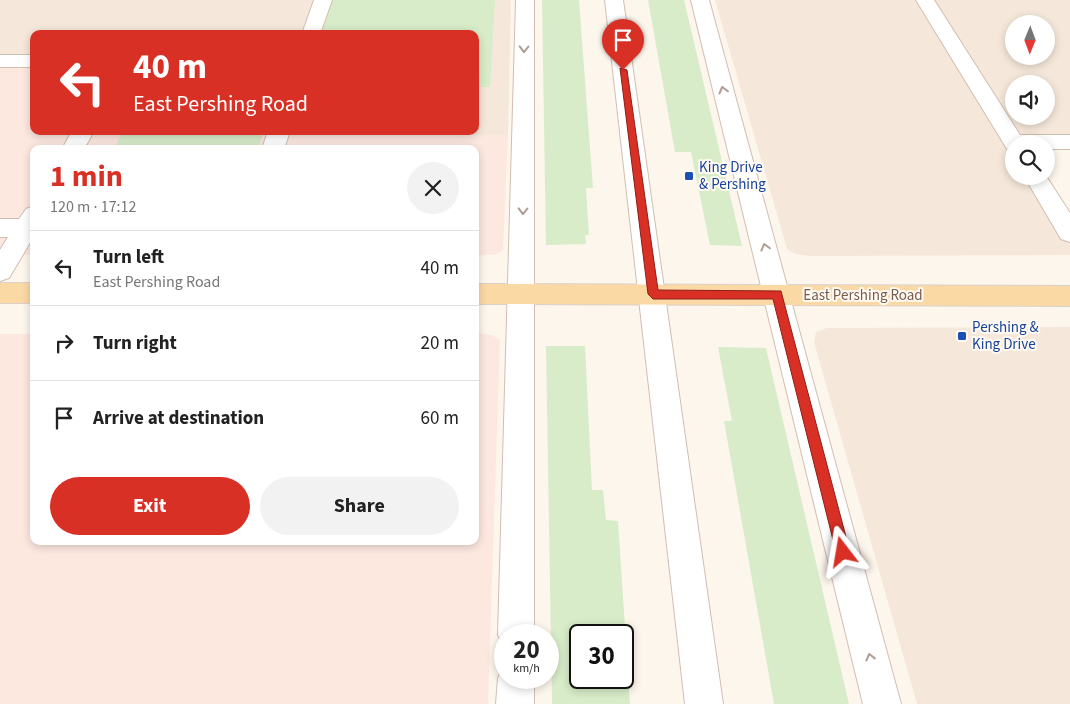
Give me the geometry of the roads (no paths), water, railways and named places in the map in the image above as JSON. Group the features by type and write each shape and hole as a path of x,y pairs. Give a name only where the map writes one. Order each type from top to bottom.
{"main road":[{"path":"0,293 30,293"},
{"name":"East Pershing Road","path":"479,294 1070,296"}],"street":[{"path":"313,30 323,0"},
{"path":"516,624 525,0"},
{"path":"614,0 704,704"},
{"path":"700,0 882,704"},
{"path":"925,0 1009,135"},
{"path":"0,61 30,61"},
{"path":"1055,142 1070,142"},
{"path":"1041,185 1070,233"},
{"path":"0,228 30,222"},
{"path":"0,271 30,222"},
{"path":"515,704 516,689"}],"place":[{"name":"King Drive & Pershing","path":"689,176"},
{"name":"Pershing & King Drive","path":"962,336"}]}
